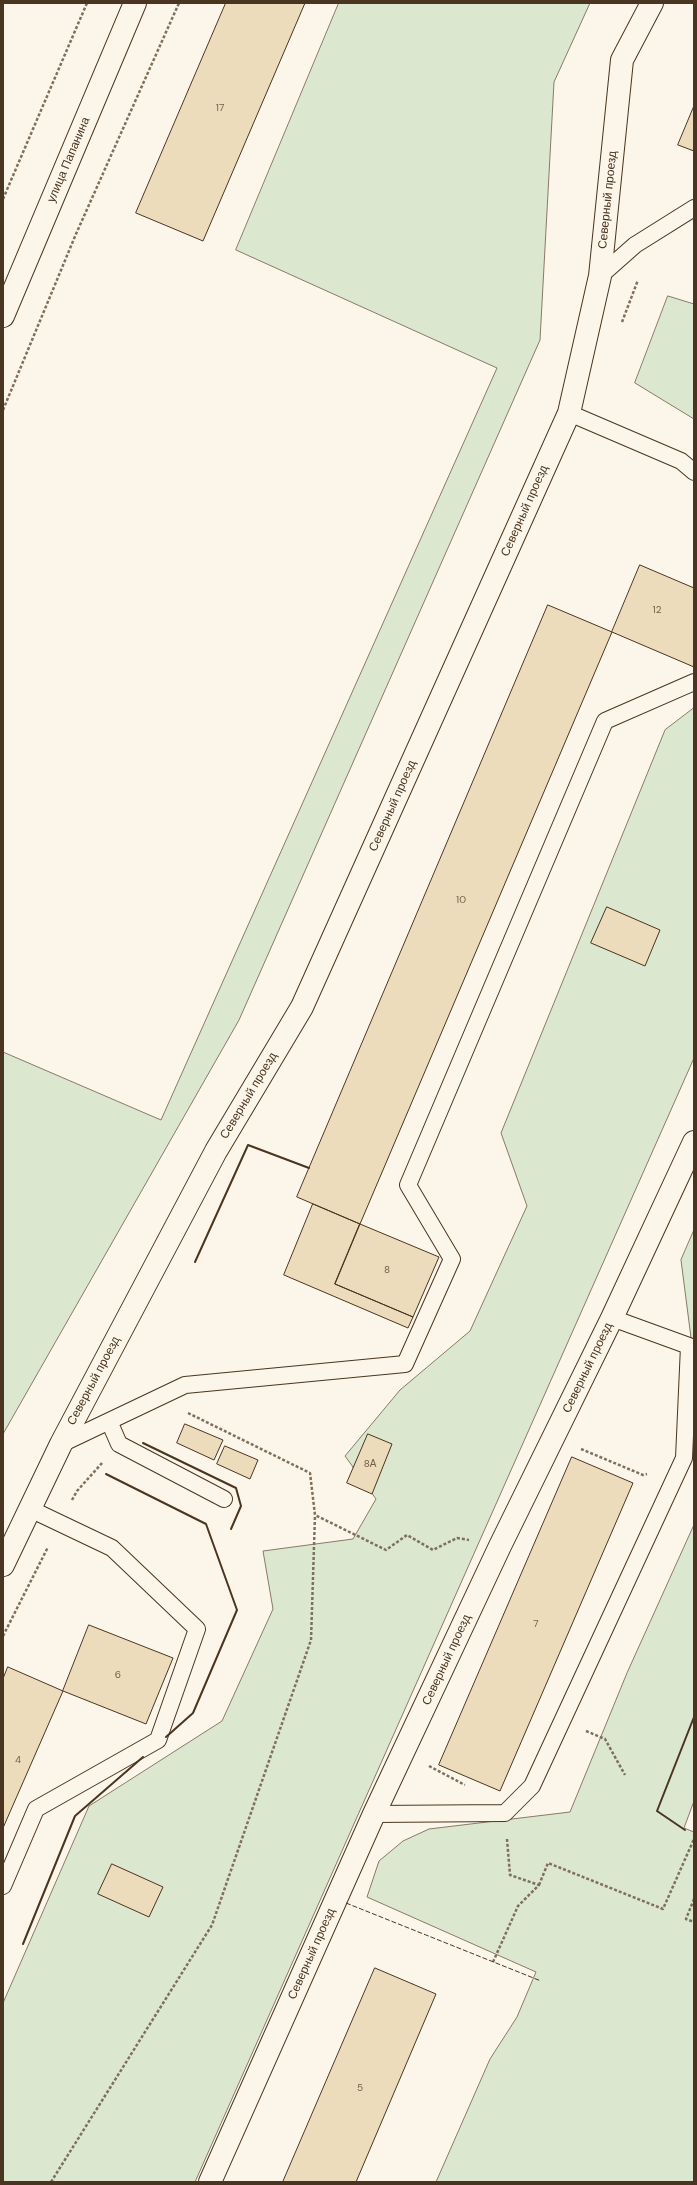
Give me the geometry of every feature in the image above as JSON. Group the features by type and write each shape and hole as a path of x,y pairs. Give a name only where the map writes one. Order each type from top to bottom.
{"street":[{"name":"улица Папанина","path":"3,316 135,3"},
{"name":"Северный проезд","path":"3,1565 28,1508 216,1151 302,1007 569,413 600,276 622,60 652,3"},
{"name":"Северный проезд","path":"210,2182 374,1814 500,1546 612,1318 694,1142"}],"lane":[{"path":"600,276 635,245 694,208"},
{"path":"569,413 681,461 694,472"},
{"path":"61,1444 185,1385 405,1364 452,1259 408,1185 414,1170 605,721 694,682"},
{"path":"374,1814 505,1813 532,1786 684,1458 689,1346 612,1318"},
{"path":"109,1421 119,1444 224,1499"},
{"path":"3,1886 36,1809 158,1740 197,1629 112,1548 28,1508"}],"path":[{"path":"3,199 87,3"},
{"path":"3,410 76,234 179,3"},
{"path":"51,2182 212,1925 311,1640 315,1515 310,1472 182,1410"},
{"path":"580,1449 642,1475 684,1458"},
{"path":"315,1515 386,1550 407,1534 432,1550 457,1538 471,1540"},
{"path":"590,1733 605,1739 624,1775"},
{"path":"431,1758 428,1765 466,1786"},
{"path":"505,1813 510,1875 539,1885"},
{"path":"493,1962 518,1906 539,1885 548,1863 663,1909 694,1839"},
{"path":"694,1899 686,1919 694,1922"}],"green space":[{"path":"339,3 590,3 554,82 540,340 239,1020 3,1434 3,1052 161,1120 497,368 236,250"},
{"path":"668,296 694,304 694,419 635,383"},
{"path":"694,708 694,1058 195,2182 3,2182 3,2003 89,1806 222,1721 273,1609 263,1551 353,1539 376,1499 345,1456 400,1390 470,1331 527,1206 501,1133 665,730"},
{"path":"694,1230 694,1361 681,1260"},
{"path":"694,1525 694,1801 684,1828 694,1832 694,2182 436,2182 490,2059 517,2017 536,1972 367,1897 379,1861 403,1841 429,1829 570,1812 627,1673"}],"building":[{"path":"226,3 305,3 203,241 136,213"},
{"path":"694,106 694,151 678,145"},
{"path":"640,565 694,588 694,667 612,632"},
{"path":"548,605 612,632 360,1224 297,1197"},
{"path":"607,907 660,930 645,966 591,943"},
{"path":"313,1204 360,1224 335,1284 413,1317 408,1328 284,1275"},
{"path":"360,1224 439,1257 413,1317 335,1284"},
{"path":"185,1424 223,1440 214,1460 177,1443"},
{"path":"368,1434 392,1444 372,1494 347,1483"},
{"path":"225,1446 258,1460 250,1479 217,1464"},
{"path":"572,1457 633,1483 500,1791 439,1765"},
{"path":"89,1625 173,1658 146,1724 63,1691"},
{"path":"8,1667 63,1691 3,1828 3,1679"},
{"path":"112,1864 163,1887 149,1917 98,1894"},
{"path":"375,1968 436,1994 356,2182 283,2182"}],"fence":[{"path":"346,1903 541,1981"}],"wall":[{"path":"195,1262 248,1145 309,1168"},
{"path":"143,1443 236,1488 241,1506 231,1529"},
{"path":"106,1474 206,1524 237,1610 193,1713 166,1737"},
{"path":"685,1830 657,1811 694,1717"},
{"path":"23,1944 75,1816 143,1757"}]}
